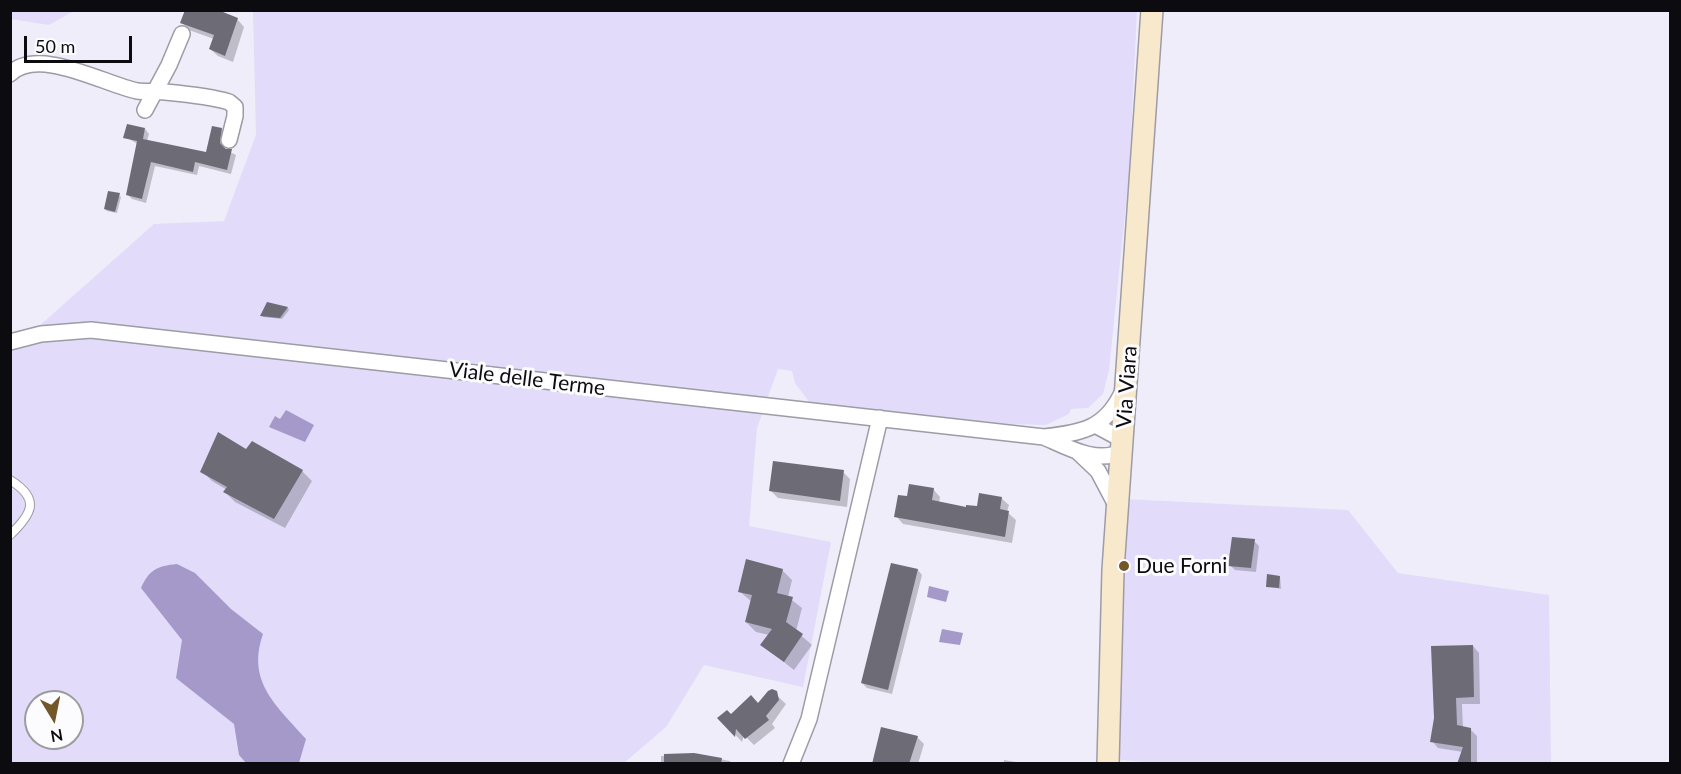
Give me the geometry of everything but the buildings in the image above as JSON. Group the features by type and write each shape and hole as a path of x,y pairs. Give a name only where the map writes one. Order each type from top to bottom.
{"main road":[{"name":"Via Viara","path":"1108,764 1113,570 1152,10"}],"street":[{"path":"145,110 169,65 182,34"},
{"path":"10,74 28,63 57,66 138,91 154,91 229,102 235,107 229,140"},
{"name":"Viale delle Terme","path":"10,342 41,334 91,330 1044,437 1073,434 1095,425 1113,412 1127,384"},
{"path":"791,764 809,718 880,418"},
{"path":"1095,425 1122,445"},
{"name":"Viale delle Terme","path":"1044,437 1078,452 1105,456 1122,445"},
{"name":"Viale delle Terme","path":"1078,452 1098,471 1118,507"}],"lane":[{"path":"10,480 22,488 32,502 32,509 10,535"}],"shaded area":[{"path":"11,10 74,11 49,25 11,19"},
{"path":"253,11 1137,11 1129,176 1109,370 1103,394 1088,408 1071,409 1069,414 1046,425 1010,424 810,403 795,383 792,371 778,369 757,428 749,526 831,542 803,687 704,665 666,727 624,763 11,763 11,351 154,224 224,221 256,135"},
{"path":"286,410 314,425 305,442 269,427 275,416 280,419"},
{"path":"1123,499 1348,510 1398,573 1549,595 1551,763 1165,764 1102,758"},
{"path":"177,564 195,573 231,609 263,634 258,666 261,680 275,704 306,739 299,763 246,763 239,755 234,724 176,678 182,640 141,588 154,570"},
{"path":"929,586 949,591 946,602 927,597"},
{"path":"942,629 963,633 960,645 939,642"}],"place":[{"name":"Due Forni","path":"1124,566"}]}
